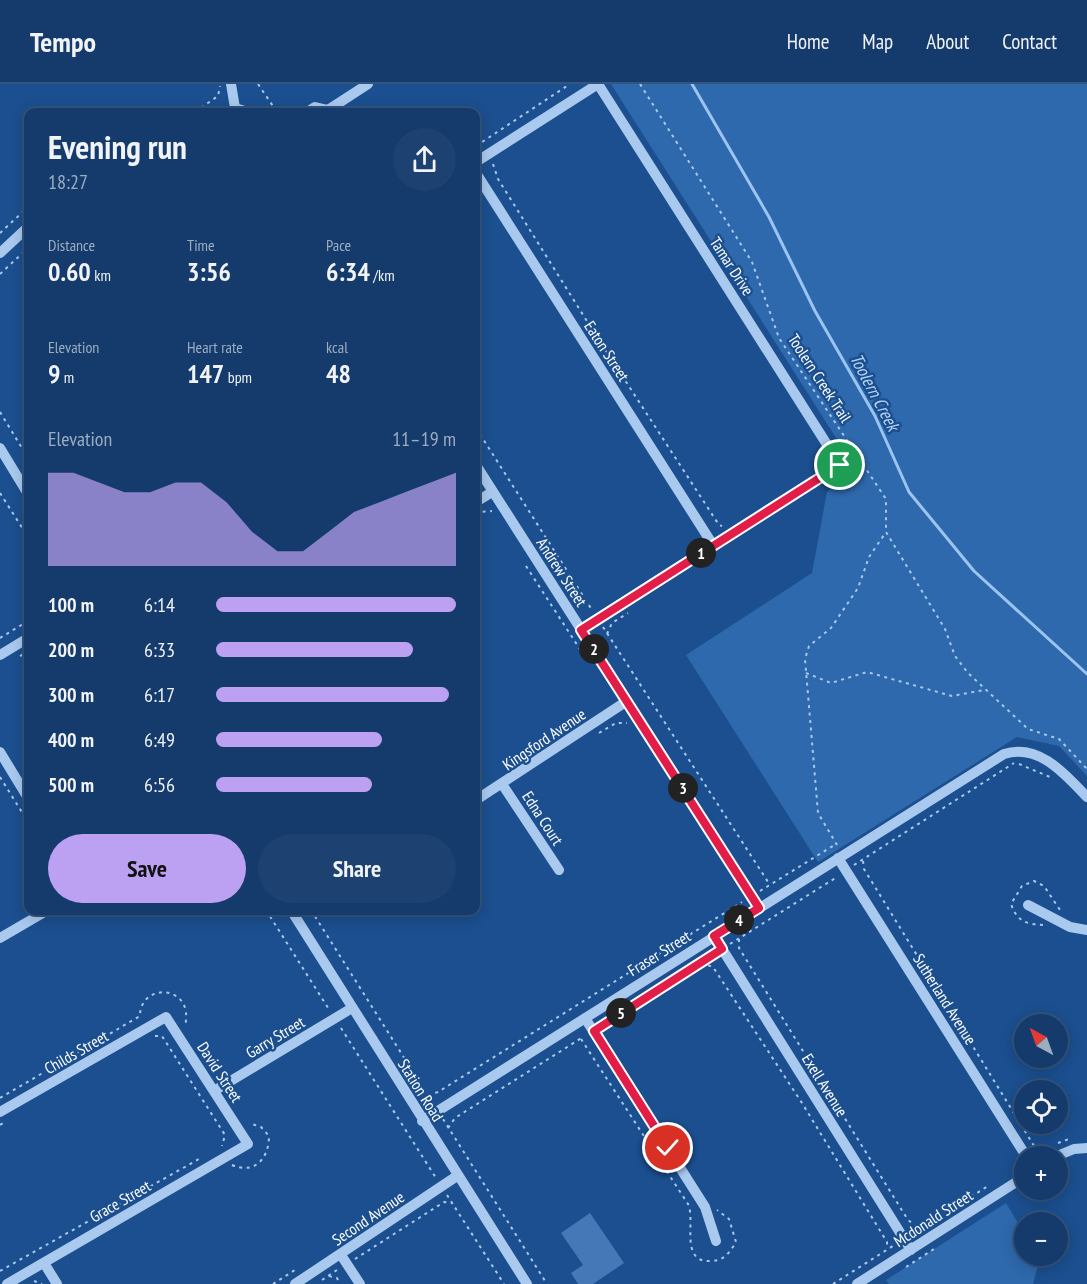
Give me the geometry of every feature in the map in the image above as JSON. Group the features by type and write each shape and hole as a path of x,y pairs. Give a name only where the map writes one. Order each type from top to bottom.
{"street":[{"path":"231,84 232,108"},
{"path":"331,108 368,84"},
{"path":"480,166 598,84"},
{"name":"Tamar Drive","path":"598,84 840,465 711,541"},
{"name":"Eaton Street","path":"480,170 711,541"},
{"path":"0,253 24,231"},
{"path":"0,448 24,487"},
{"name":"Andrew Street","path":"480,472 759,908"},
{"path":"480,500 492,492"},
{"path":"581,630 711,541"},
{"path":"0,655 24,640"},
{"name":"Kingsford Avenue","path":"480,798 627,701"},
{"name":"Fraser Street","path":"422,1121 1004,754 1016,750 1050,761 1087,797"},
{"path":"0,752 24,791"},
{"name":"Edna Court","path":"502,784 559,870"},
{"name":"Sutherland Avenue","path":"840,857 846,871 1020,1146"},
{"path":"1028,905 1070,927 1087,930"},
{"path":"0,938 39,915"},
{"name":"Station Road","path":"294,915 527,1284"},
{"name":"Exell Avenue","path":"714,936 911,1250"},
{"name":"Garry Street","path":"214,1091 352,1008"},
{"name":"David Street","path":"166,1017 248,1144"},
{"name":"Childs Street","path":"0,1112 166,1017"},
{"path":"585,1018 705,1207 716,1241"},
{"name":"Grace Street","path":"7,1284 248,1144"},
{"path":"1068,1151 1087,1148"},
{"name":"Second Avenue","path":"295,1284 344,1260 458,1176"},
{"name":"Mcdonald Street","path":"857,1284 1014,1183"},
{"path":"344,1260 360,1284"},
{"path":"44,1263 57,1284"}],"path":[{"path":"201,108 218,96 220,84"},
{"path":"258,84 274,108"},
{"path":"480,143 570,84"},
{"name":"Toolern Creek Trail","path":"640,84 752,262 779,338 886,499 886,532"},
{"path":"480,166 493,161 498,179 595,334 719,525 724,527 711,541"},
{"path":"0,233 24,211"},
{"path":"0,274 24,252"},
{"path":"0,412 24,451"},
{"path":"480,434 770,885"},
{"path":"0,493 24,531"},
{"path":"840,857 836,844 818,813 806,673 809,646 831,628 858,588 869,558 886,532 945,629 955,656 984,690 1028,729 1059,739 1087,769"},
{"path":"590,607 599,607"},
{"path":"0,638 24,623"},
{"path":"806,673 831,683 867,672 952,696 984,690"},
{"path":"448,1128 455,1118 1014,763 1029,766 1058,782"},
{"path":"0,777 24,816"},
{"path":"428,1095 438,1092 836,844"},
{"path":"863,860 864,869 1034,1146"},
{"path":"269,915 504,1284"},
{"path":"314,915 548,1284"},
{"path":"739,939 739,948 908,1220 920,1229"},
{"path":"701,963 713,967 802,1103 887,1242 888,1249"},
{"path":"0,1098 140,1016 140,1008 145,1000 157,993 173,993 183,1001 189,1013 185,1028"},
{"path":"153,1035 162,1036 225,1135 224,1145 213,1151"},
{"path":"232,1164 249,1168 261,1163 266,1155 269,1136 261,1127 246,1122"},
{"path":"0,1270 203,1157"},
{"path":"833,1284 993,1183"},
{"path":"340,1284 337,1278 329,1276 344,1260 444,1202 452,1203"},
{"path":"0,1263 5,1268"},
{"path":"34,1281 42,1284"}],"shaded area":[{"path":"611,84 1087,84 1087,776 1059,746 1017,737 818,862 686,655 812,573 827,492 840,481 852,463"},
{"path":"1006,1203 1014,1216 1014,1266 1038,1266 1033,1284 889,1284 886,1280"}],"building":[{"path":"590,1213 624,1263 593,1284 578,1284 571,1273 583,1265 561,1233"}],"waterway":[{"name":"Toolern Creek","path":"692,84 769,217 815,311 875,416 909,492 974,571 1087,674"}],"route":[{"path":"668,1148 594,1031 722,949 714,936 759,908 581,630 840,465"}]}
